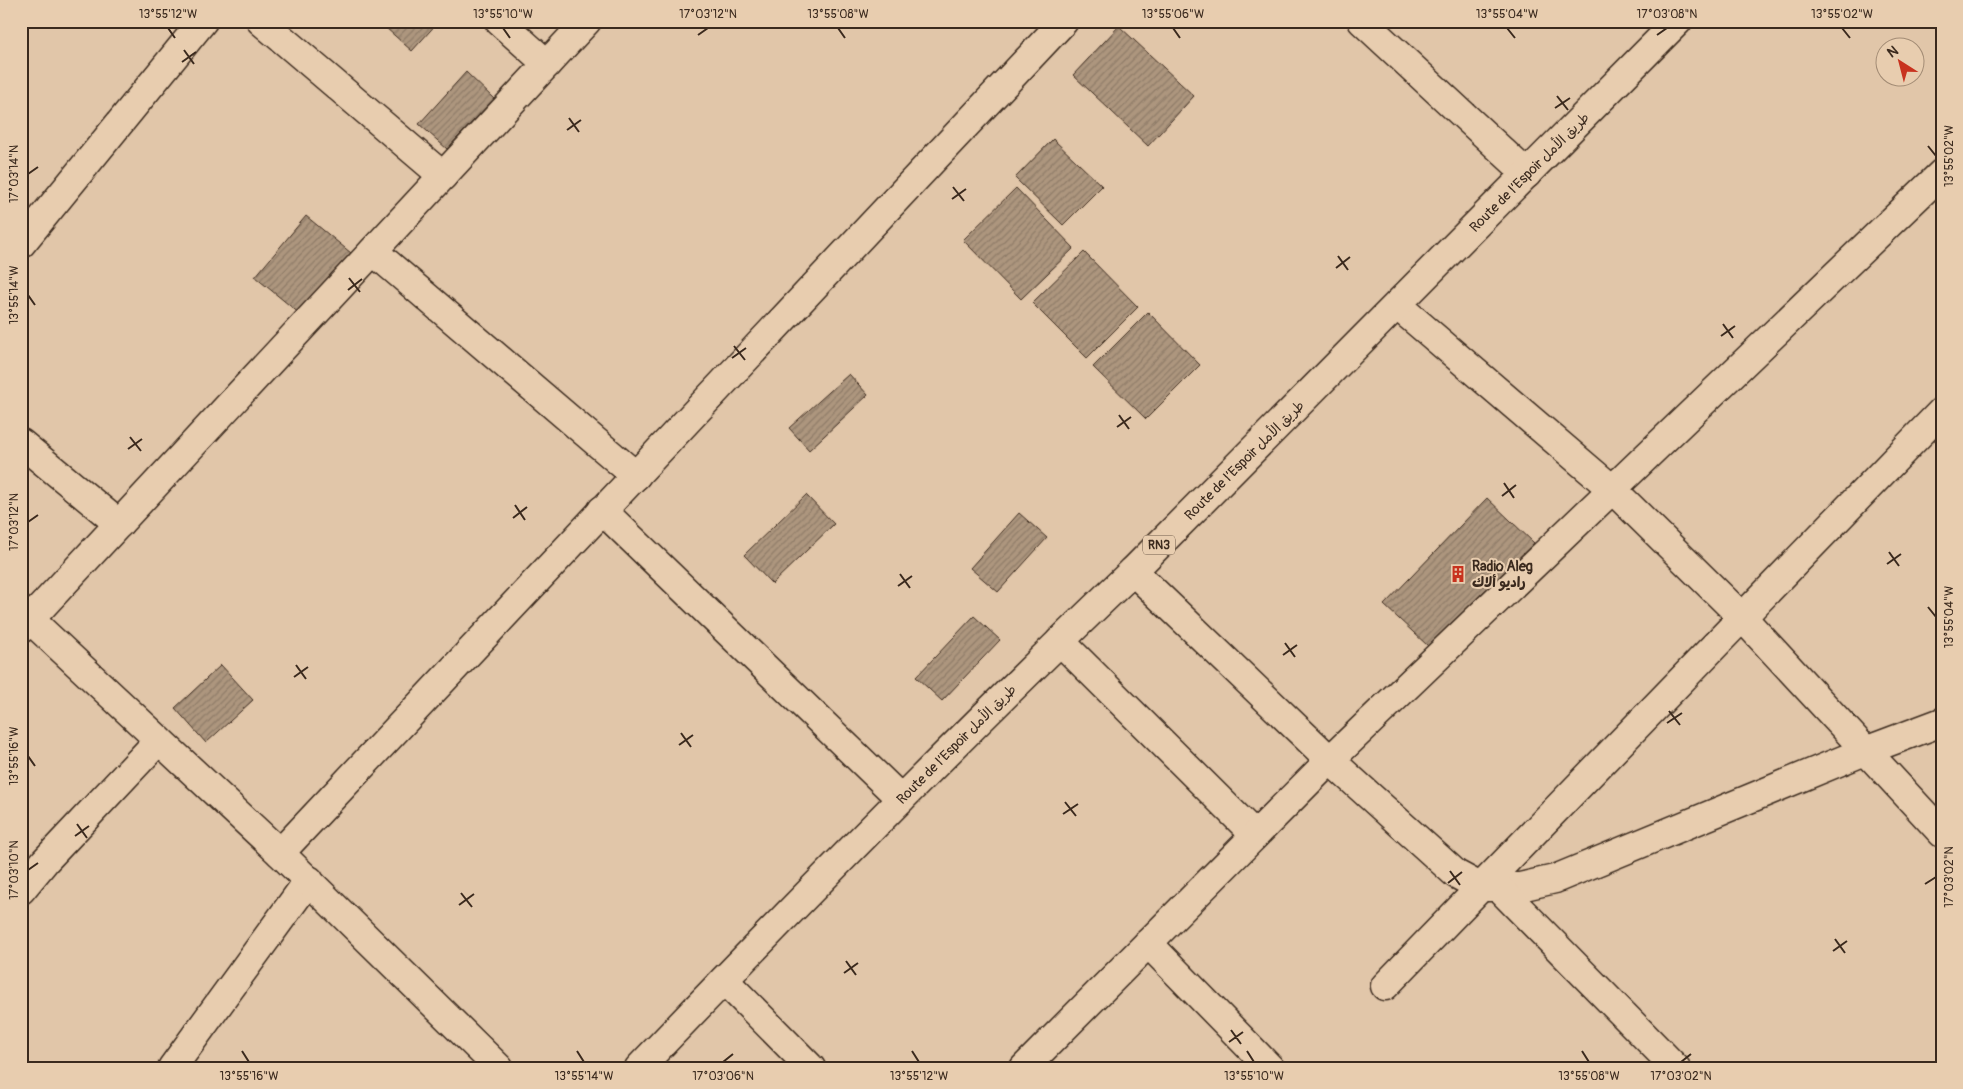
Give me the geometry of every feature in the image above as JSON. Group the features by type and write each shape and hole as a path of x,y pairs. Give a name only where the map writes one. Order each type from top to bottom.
{"main road":[{"path":"21,244 203,21"},
{"path":"261,21 443,176"},
{"path":"499,21 548,64"},
{"path":"499,1068 309,880 159,740 24,620 119,524 587,21"},
{"path":"1362,21 1527,174"},
{"name":"Route de l’Espoir طريق الأمل","path":"639,1068 901,799 1133,571 1398,306 1678,21"},
{"path":"280,853 636,476 1049,26"},
{"path":"1024,1068 1330,760 1942,173"},
{"path":"373,251 636,476"},
{"path":"1398,306 1612,489 1742,617 1942,833"},
{"path":"1385,986 1489,887 1742,617 1942,411"},
{"path":"21,443 119,524"},
{"path":"602,510 901,799"},
{"path":"1133,571 1330,760 1456,874 1489,887 1520,887 1555,879 1865,751 1942,722"},
{"path":"1060,641 1255,836"},
{"path":"21,890 45,861 159,740"},
{"path":"172,1068 309,880"},
{"path":"1489,887 1676,1068"},
{"path":"1148,943 1270,1068"},
{"path":"724,980 811,1068"}],"building":[{"path":"393,21 439,21 412,51 386,28"},
{"path":"1119,26 1194,96 1148,146 1073,75"},
{"path":"466,72 494,99 447,149 419,124"},
{"path":"1053,139 1102,186 1063,225 1015,178"},
{"path":"1016,188 1074,248 1021,299 963,240"},
{"path":"306,216 351,253 300,314 255,277"},
{"path":"1084,252 1138,307 1087,358 1032,303"},
{"path":"1148,312 1200,365 1146,419 1093,367"},
{"path":"849,374 868,395 809,450 789,428"},
{"path":"806,495 834,524 772,584 744,555"},
{"name":"Radio Aleg راديو ألاك","path":"1487,498 1534,543 1428,646 1384,605"},
{"path":"1019,513 1047,538 998,592 970,568"},
{"path":"974,616 1000,640 942,701 916,677"},
{"path":"221,665 253,700 206,743 175,708"}],"place":[{"name":"Radio Aleg راديو ألاك","path":"1458,574"}]}
